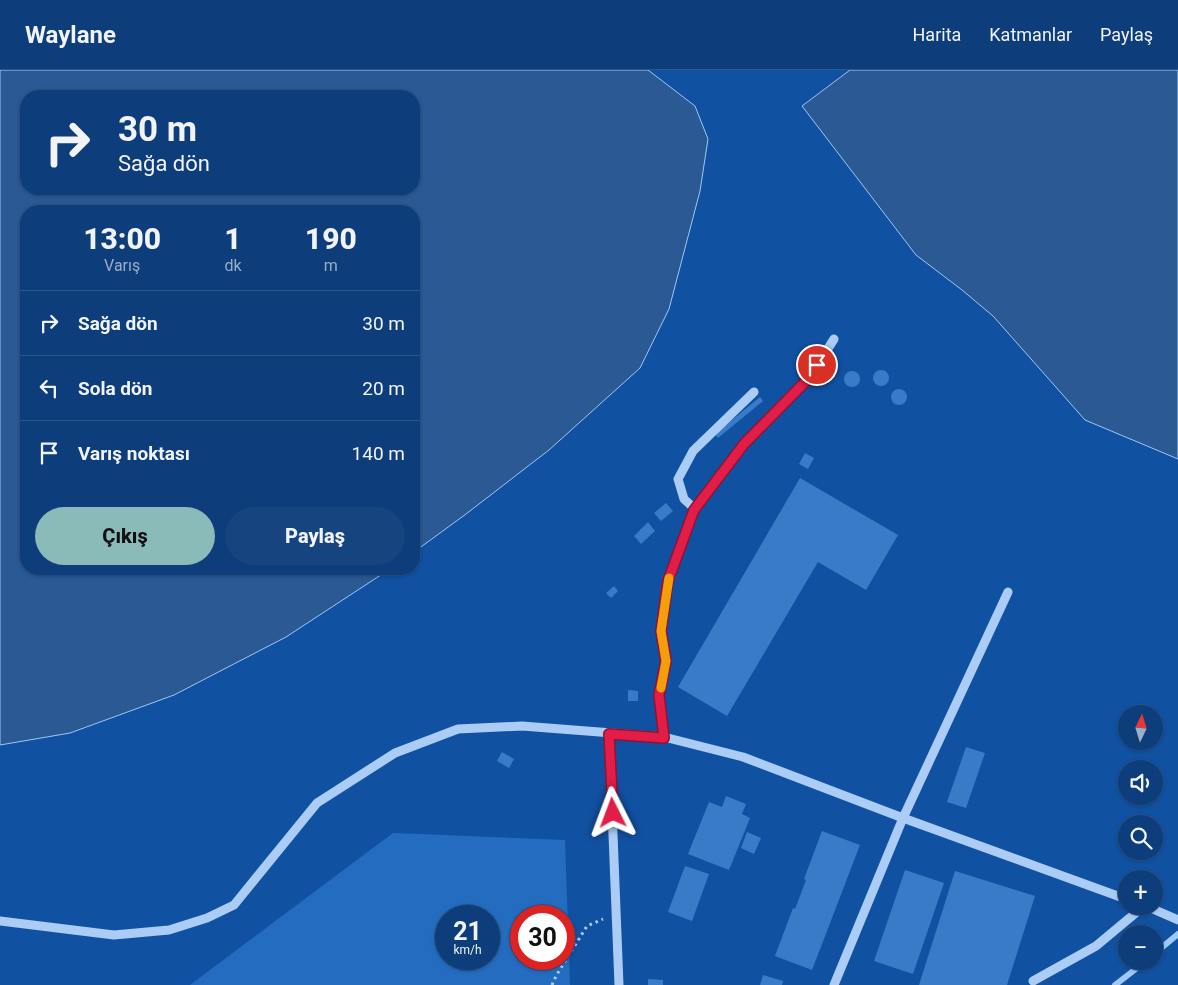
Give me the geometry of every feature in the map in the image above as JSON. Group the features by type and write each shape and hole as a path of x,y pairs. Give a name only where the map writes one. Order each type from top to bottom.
{"street":[{"path":"664,738 659,695 666,661 661,631 668,581 694,510 744,444 809,378 834,339"},
{"path":"694,510 684,499 678,479 692,451 754,392"},
{"path":"834,985 903,818 1008,592"},
{"path":"0,921 114,935 169,930 207,918 234,905 316,803 395,753 458,729 522,726 664,738 743,757 903,818 1118,896"},
{"path":"609,734 619,985"},
{"path":"1163,914 1178,920"},
{"path":"1033,982 1096,946 1134,915"}],"path":[{"path":"552,985 587,926 617,912"}],"shaded area":[{"path":"0,70 648,70 695,106 708,139 700,191 669,309 640,368 549,450 420,548 420,205 20,205 20,575 381,575 286,637 174,695 70,733 0,745"},
{"path":"850,70 1178,70 1178,459 1085,420 993,316 916,255 802,106"},
{"path":"393,833 565,840 567,905 510,905 510,970 569,970 570,985 190,985"}],"building":[{"path":"881,370 889,378 881,386 873,378"},
{"path":"852,371 860,379 852,387 844,379"},
{"path":"899,389 907,397 899,405 891,397"},
{"path":"760,397 763,401 718,438 715,434"},
{"path":"805,453 814,458 808,469 799,464"},
{"path":"800,478 898,535 866,590 818,562 727,716 678,687"},
{"path":"666,503 673,511 661,521 654,513"},
{"path":"648,522 655,531 641,544 634,536"},
{"path":"614,586 618,591 611,598 606,593"},
{"path":"628,690 638,691 638,701 628,701"},
{"path":"966,747 985,753 966,808 947,802"},
{"path":"502,752 514,759 509,768 497,761"},
{"path":"726,796 746,804 742,814 750,818 729,870 688,854 709,802 722,807"},
{"path":"822,831 860,845 812,970 775,956 806,880 804,879"},
{"path":"747,832 761,838 754,854 741,848"},
{"path":"685,866 709,874 692,921 668,912"},
{"path":"905,870 944,883 913,974 874,961"},
{"path":"955,871 1035,896 1007,985 919,985"},
{"path":"763,975 783,981 782,985 760,985"},
{"path":"648,979 663,980 663,985 648,985"}],"waterway":[{"path":"1163,946 1178,934"},
{"path":"1115,985 1134,970"}],"slow traffic":[{"path":"661,688 666,661 661,631 669,578"}],"route":[{"path":"613,813 609,734 664,738 659,695 666,661 661,631 668,581 694,510 744,444 809,378 817,365"}]}
